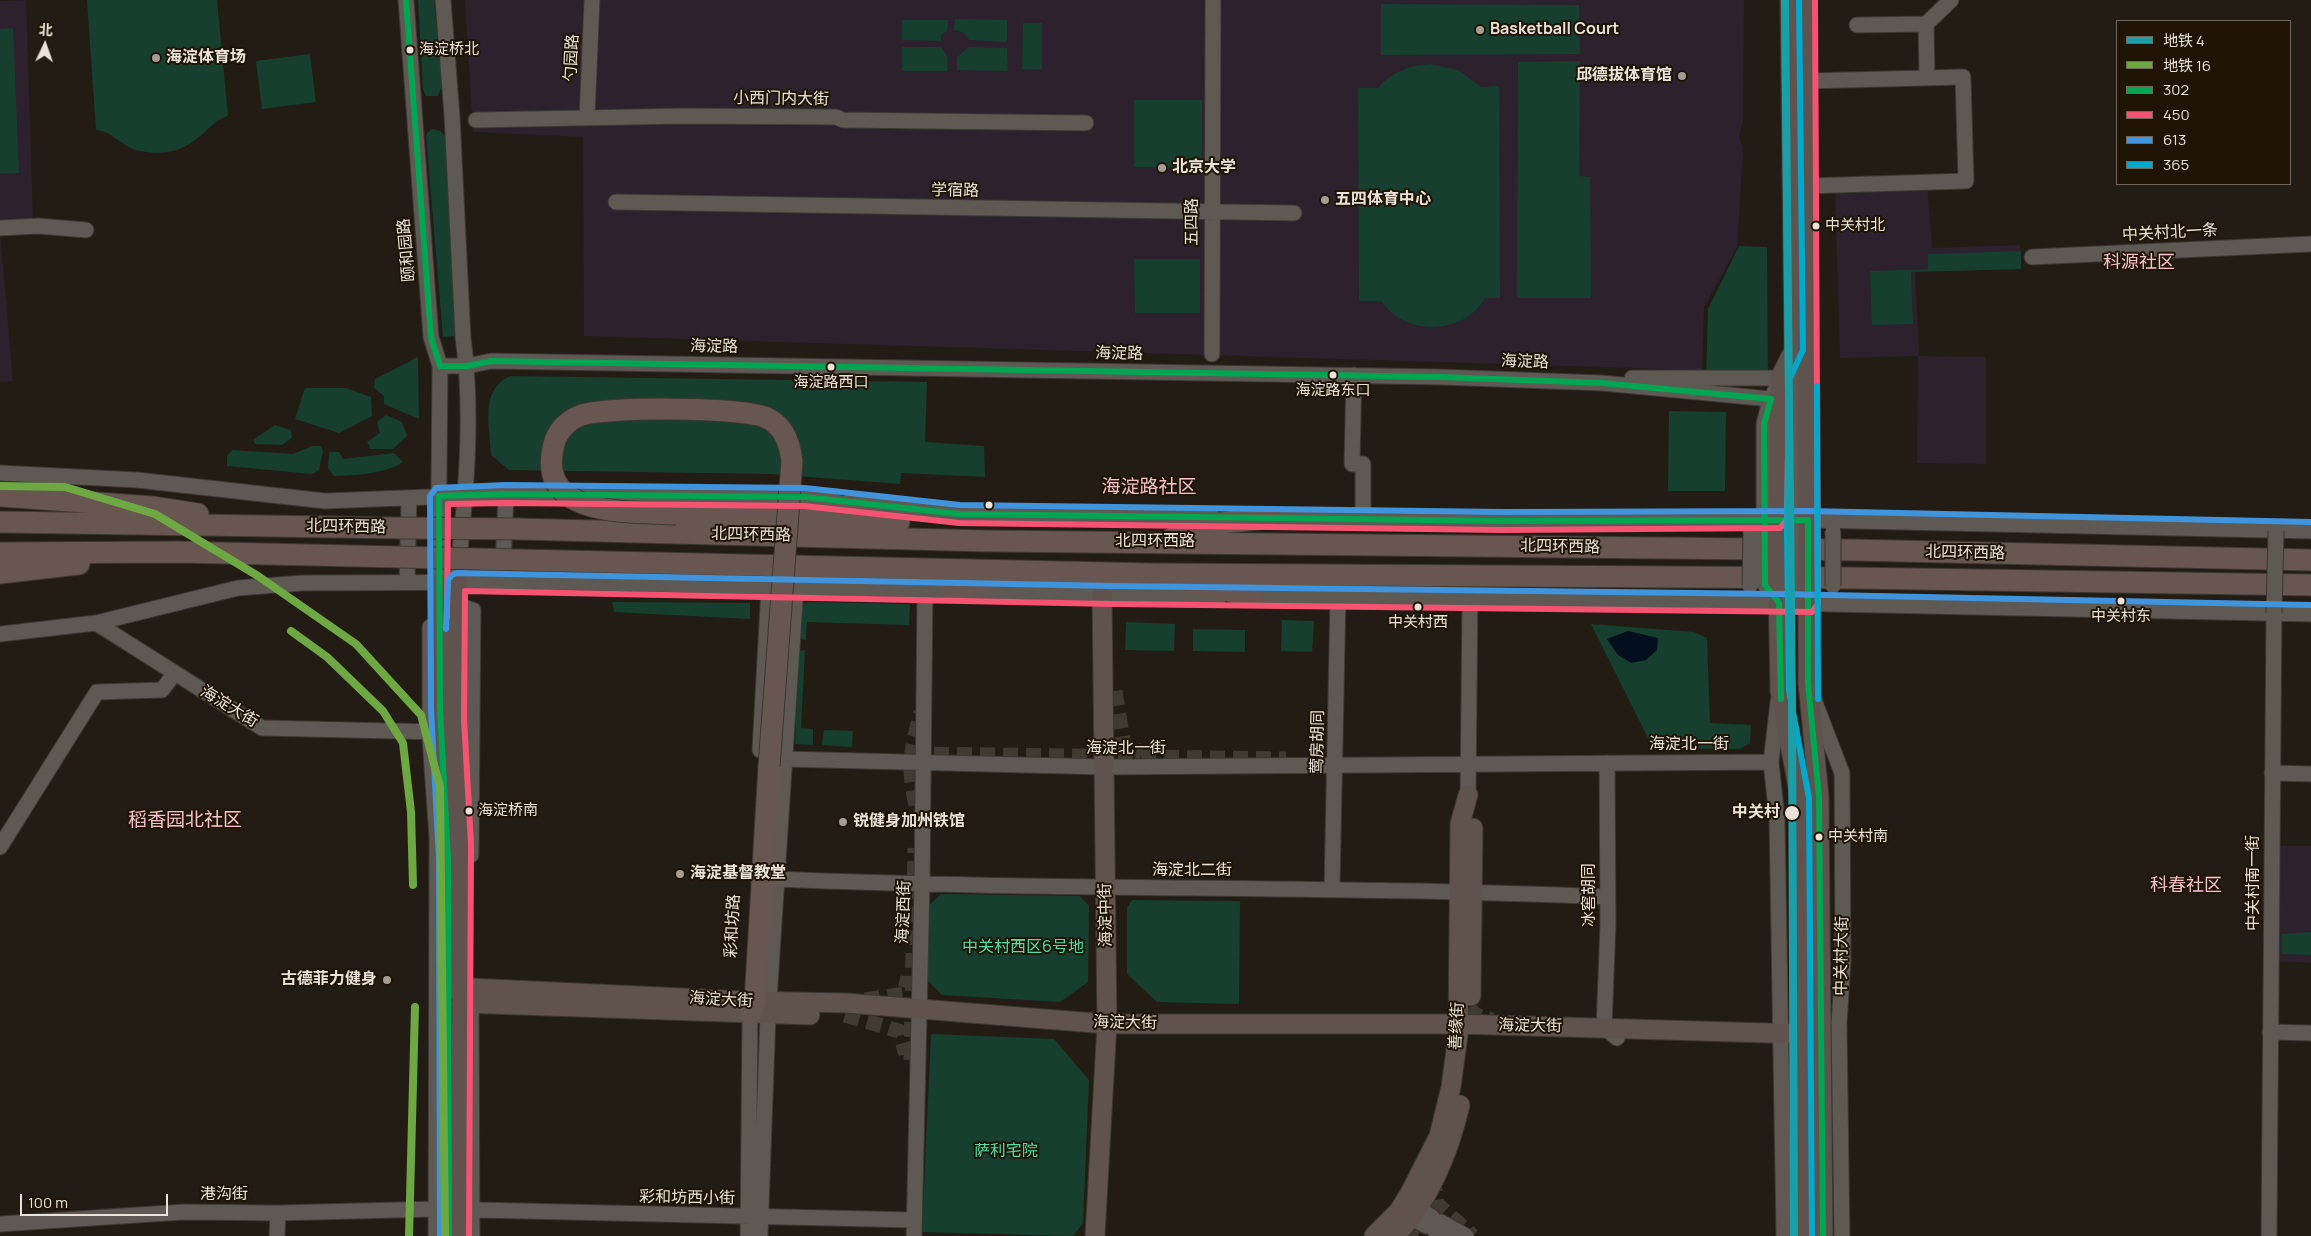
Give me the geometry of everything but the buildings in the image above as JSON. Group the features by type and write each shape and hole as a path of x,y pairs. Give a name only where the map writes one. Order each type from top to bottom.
{"highway":[{"path":"758,1007 777,763 792,461 790,446 783,430 768,418 747,412 614,410 579,416 560,429 552,454 553,477 558,486 574,500 600,510 677,514 899,522"},
{"path":"0,496 153,507 275,527"},
{"path":"805,498 899,522 987,540"},
{"path":"1166,541 1200,525 1269,518"},
{"name":"北四环西路","path":"0,522 518,529 987,540 1852,550 2311,560"},
{"path":"0,573 177,552"},
{"name":"北四环西路","path":"0,553 177,552 399,556 1154,574 1852,578 2311,585"},
{"path":"952,590 1025,570"},
{"path":"1154,574 1253,596"}],"main road":[{"path":"1779,525 1780,378 1794,350 1790,0"},
{"path":"1779,525 1807,186 1806,0"},
{"name":"中关村大街","path":"1779,525 1783,591 1780,691 1800,798 1803,1236"},
{"name":"中关村大街","path":"1779,525 1783,591 1808,683 1819,797 1830,1024 1823,1236"},
{"path":"457,582 447,605 436,732 461,995"},
{"path":"438,583 447,605 462,844 461,995 454,1209 449,1236"},
{"name":"海淀中街","path":"1106,1236 1113,1030 1108,595"},
{"name":"善缘街","path":"1395,1236 1423,1219 1452,1140 1464,1086 1465,891 1473,824 1468,795"},
{"name":"海淀大街","path":"461,995 758,1007 846,1003 919,1016 1113,1030 1464,1030 1803,1040"},
{"name":"海淀中街","path":"1095,1236 1113,1030"},
{"path":"454,1209 460,1236"},
{"name":"善缘街","path":"1374,1236 1423,1219"}],"street":[{"name":"颐和园路","path":"406,0 422,234 432,337 440,366 438,583"},
{"path":"443,0 467,366 468,467 457,582"},
{"name":"勺园路","path":"587,118 592,0"},
{"name":"五四路","path":"1212,354 1210,213 1213,0"},
{"path":"1857,25 1926,24 1951,0"},
{"path":"1926,24 1927,78"},
{"path":"1807,81 1963,77 1966,180 1807,186"},
{"name":"小西门内大街","path":"476,120 683,116 836,117 843,120 896,122 1086,123"},
{"name":"学宿路","path":"616,202 1294,213"},
{"path":"0,228 38,226 86,230"},
{"name":"中关村北一条","path":"2032,257 2311,244"},
{"path":"1779,525 1794,350"},
{"name":"海淀路","path":"440,366 467,366 491,361 1354,375 1602,383 1771,399"},
{"path":"1354,375 1352,464 1363,464 1363,520"},
{"path":"1602,383 1616,378 1780,378 1771,399 1764,424 1779,525 1783,591"},
{"name":"北四环西路","path":"0,472 137,480 325,501 506,494 805,498 959,514 2311,531"},
{"path":"502,582 506,494"},
{"path":"407,582 409,498"},
{"path":"1833,526 1833,604"},
{"name":"中关村南一街","path":"2269,1236 2272,773 2276,531"},
{"path":"0,634 96,623 238,588 302,584 407,582 502,582 795,594 952,590 1108,595 1470,598 1750,603 1783,591 1833,604 2311,614"},
{"name":"海淀西街","path":"914,1236 922,885 925,590"},
{"path":"1750,603 1783,591"},
{"name":"彩和坊路","path":"748,1236 754,1217 769,592"},
{"name":"彩和坊路","path":"758,1007 777,879 777,763 795,594"},
{"name":"莺房胡同","path":"1332,888 1338,597"},
{"name":"善缘街","path":"1468,795 1470,598"},
{"name":"海淀大街","path":"96,623 262,728 436,732"},
{"path":"0,847 97,692 162,690 174,674"},
{"path":"1780,691 1772,762 1777,818 1780,1127 1784,1139 1784,1236"},
{"path":"436,732 437,838 454,1209 472,1236"},
{"name":"海淀北一街","path":"777,763 924,763 1110,767 1772,762"},
{"name":"冰窖胡同","path":"1607,763 1611,1033"},
{"path":"2272,773 2311,774"},
{"name":"海淀北二街","path":"777,879 922,885 1111,888 1332,888 1608,897"},
{"name":"中关村大街","path":"1830,1024 1842,1236"},
{"path":"2270,1032 2311,1032"},
{"path":"436,1236 454,1209"},
{"name":"港沟街","path":"0,1224 184,1212 278,1213 454,1209"},
{"name":"彩和坊西小街","path":"454,1209 914,1220"},
{"path":"277,1236 278,1213"},
{"name":"彩和坊路","path":"754,1217 760,1236"},
{"path":"1423,1219 1466,1236"}],"shaded area":[{"path":"26,0 33,219 0,220 0,1"},
{"name":"北京大学","path":"465,0 1744,0 1743,122 1739,137 1743,149 1737,248 1704,307 1702,370 584,336 583,137 473,132"},
{"path":"1927,184 1932,248 2020,245 2021,269 1915,272 1919,356 1986,357 1986,464 1917,463 1918,356 1840,358 1835,188"},
{"path":"0,233 13,381 0,382"},
{"path":"2280,846 2311,846 2311,963 2276,961"}],"green space":[{"name":"海淀体育场","path":"87,0 217,0 228,116 216,122 193,142 170,152 162,153 136,150 111,135 96,130"},
{"path":"418,0 434,0 442,85 438,96 426,96 423,89"},
{"name":"Basketball Court","path":"1381,4 1579,5 1580,54 1381,55"},
{"path":"955,19 1007,20 1007,42 969,40 964,33 954,30"},
{"path":"902,20 948,20 947,31 941,35 941,41 902,40"},
{"path":"1023,23 1042,23 1042,70 1022,69"},
{"path":"13,28 19,173 0,174 0,29"},
{"path":"902,47 941,47 947,56 947,71 902,71"},
{"path":"969,47 1007,48 1008,71 957,70 957,57"},
{"path":"310,54 316,102 262,109 256,61"},
{"path":"1580,61 1579,176 1590,177 1591,298 1517,298 1518,62"},
{"path":"1430,64 1458,70 1481,87 1499,86 1500,298 1485,298 1476,310 1464,319 1449,325 1434,327 1419,326 1405,321 1392,313 1382,301 1359,301 1358,88 1378,88 1383,82 1401,70"},
{"path":"1134,100 1202,100 1202,167 1134,167"},
{"path":"432,129 441,131 445,137 456,336 443,337 426,134"},
{"path":"1739,246 1767,247 1768,381 1706,380 1708,309"},
{"path":"2021,251 2021,269 1911,272 1913,324 1872,325 1870,271 1928,269 1928,254"},
{"path":"1134,259 1200,259 1200,313 1135,313"},
{"path":"418,357 419,419 384,404 384,396 374,388 375,379"},
{"path":"510,376 927,382 925,442 984,446 985,477 901,473 900,484 771,474 509,470 491,455 488,410 494,390 500,382"},
{"path":"305,388 346,388 371,397 372,416 339,433 295,419"},
{"path":"1669,411 1726,412 1725,491 1668,491"},
{"path":"386,415 402,422 407,436 393,449 371,449 367,442 380,433 377,422"},
{"path":"275,425 291,430 292,438 282,445 255,444 253,440"},
{"path":"312,446 321,446 323,451 319,470 312,474 227,466 227,456 232,450 293,454"},
{"path":"329,452 339,452 343,459 394,453 403,462 389,469 334,476 328,468"},
{"path":"612,602 750,603 750,619 614,612"},
{"path":"810,602 910,604 909,625 807,622 806,640 800,639 802,604"},
{"path":"1282,620 1314,621 1312,652 1281,651"},
{"path":"1126,622 1175,624 1174,651 1125,650"},
{"path":"1591,624 1694,632 1707,638 1710,723 1751,725 1750,743 1740,749 1653,748"},
{"path":"1193,629 1245,630 1245,652 1193,651"},
{"path":"805,650 801,728 813,729 813,745 795,744 799,651"},
{"path":"824,730 853,731 852,747 822,745"},
{"name":"中关村西区6号地","path":"941,894 1080,896 1089,906 1088,982 1060,1002 942,995 926,979 928,906"},
{"path":"1132,900 1240,901 1239,1004 1157,1002 1127,974 1127,908"},
{"path":"2311,932 2311,955 2282,954 2282,934"},
{"name":"萨利宅院","path":"931,1034 1054,1039 1089,1080 1083,1223 1073,1236 922,1232"}],"water":[{"path":"1628,631 1658,638 1657,650 1646,660 1631,663 1618,655 1607,639"}],"tunnel":[{"path":"1115,691 1124,746 1142,752"},
{"path":"916,805 913,791 911,758 921,712"},
{"path":"917,760 917,754 1286,759"},
{"path":"911,1060 915,848"},
{"path":"865,1000 904,994 908,977"},
{"path":"1465,985 1467,1000 1471,1010 1478,1016 1493,1020"},
{"path":"845,1015 899,1031 906,1054"},
{"path":"1433,1177 1437,1204 1473,1236"},
{"path":"1405,1236 1417,1232 1427,1236"}],"metro line":[{"name":"4","path":"1785,0 1792,702 1794,1236"},
{"name":"16","path":"0,486 65,487 155,514 258,576 356,644 421,715 440,787 445,1236"},
{"name":"16","path":"291,631 327,657 383,711 403,743 411,812 413,885"},
{"name":"16","path":"409,1236 415,1007"}],"transit line":[{"name":"302","path":"406,0 431,337 440,366 467,366 491,361 1441,377 1602,383 1771,399 1764,424 1765,585 1779,603 1781,699"},
{"name":"365","path":"1799,0 1803,350 1789,380 1787,531 1789,690 1809,798 1812,1236"},
{"name":"450","path":"469,1236 471,844 464,719 465,591 1113,604 1812,612 1818,604 1815,0"},
{"name":"450","path":"447,617 448,504 804,506 959,523 1503,530 1780,528 1787,520 1789,386"},
{"name":"365","path":"1817,386 1818,699"},
{"name":"613","path":"440,1236 439,859 431,709 430,496 436,488 506,485 805,488 960,505 1503,512 1808,511 2311,522"},
{"name":"302","path":"449,1236 448,859 440,709 439,496 506,494 805,497 959,514 1503,521 1808,520 1808,683 1819,797 1823,1236"},
{"name":"613","path":"446,629 448,580 457,573 1113,586 1779,594 2311,605"}],"place":[{"name":"Basketball Court","path":"1480,30"},
{"name":"海淀桥北","path":"410,50"},
{"name":"海淀体育场","path":"156,58"},
{"name":"邱德拔体育馆","path":"1682,76"},
{"name":"北京大学","path":"1162,168"},
{"name":"五四体育中心","path":"1325,200"},
{"name":"中关村北","path":"1816,226"},
{"name":"海淀路西口","path":"831,367"},
{"name":"海淀路东口","path":"1333,375"},
{"name":"中关村东","path":"2121,601"},
{"name":"中关村西","path":"1418,607"},
{"name":"海淀桥南","path":"469,811"},
{"name":"中关村","path":"1792,813"},
{"name":"锐健身加州铁馆","path":"843,822"},
{"name":"中关村南","path":"1819,837"},
{"name":"海淀基督教堂","path":"680,874"},
{"name":"古德菲力健身","path":"387,980"}],"district":[{"name":"科源社区","path":"2139,263"},
{"name":"海淀路社区","path":"1149,488"},
{"name":"稻香园北社区","path":"185,821"},
{"name":"科春社区","path":"2186,886"}]}
